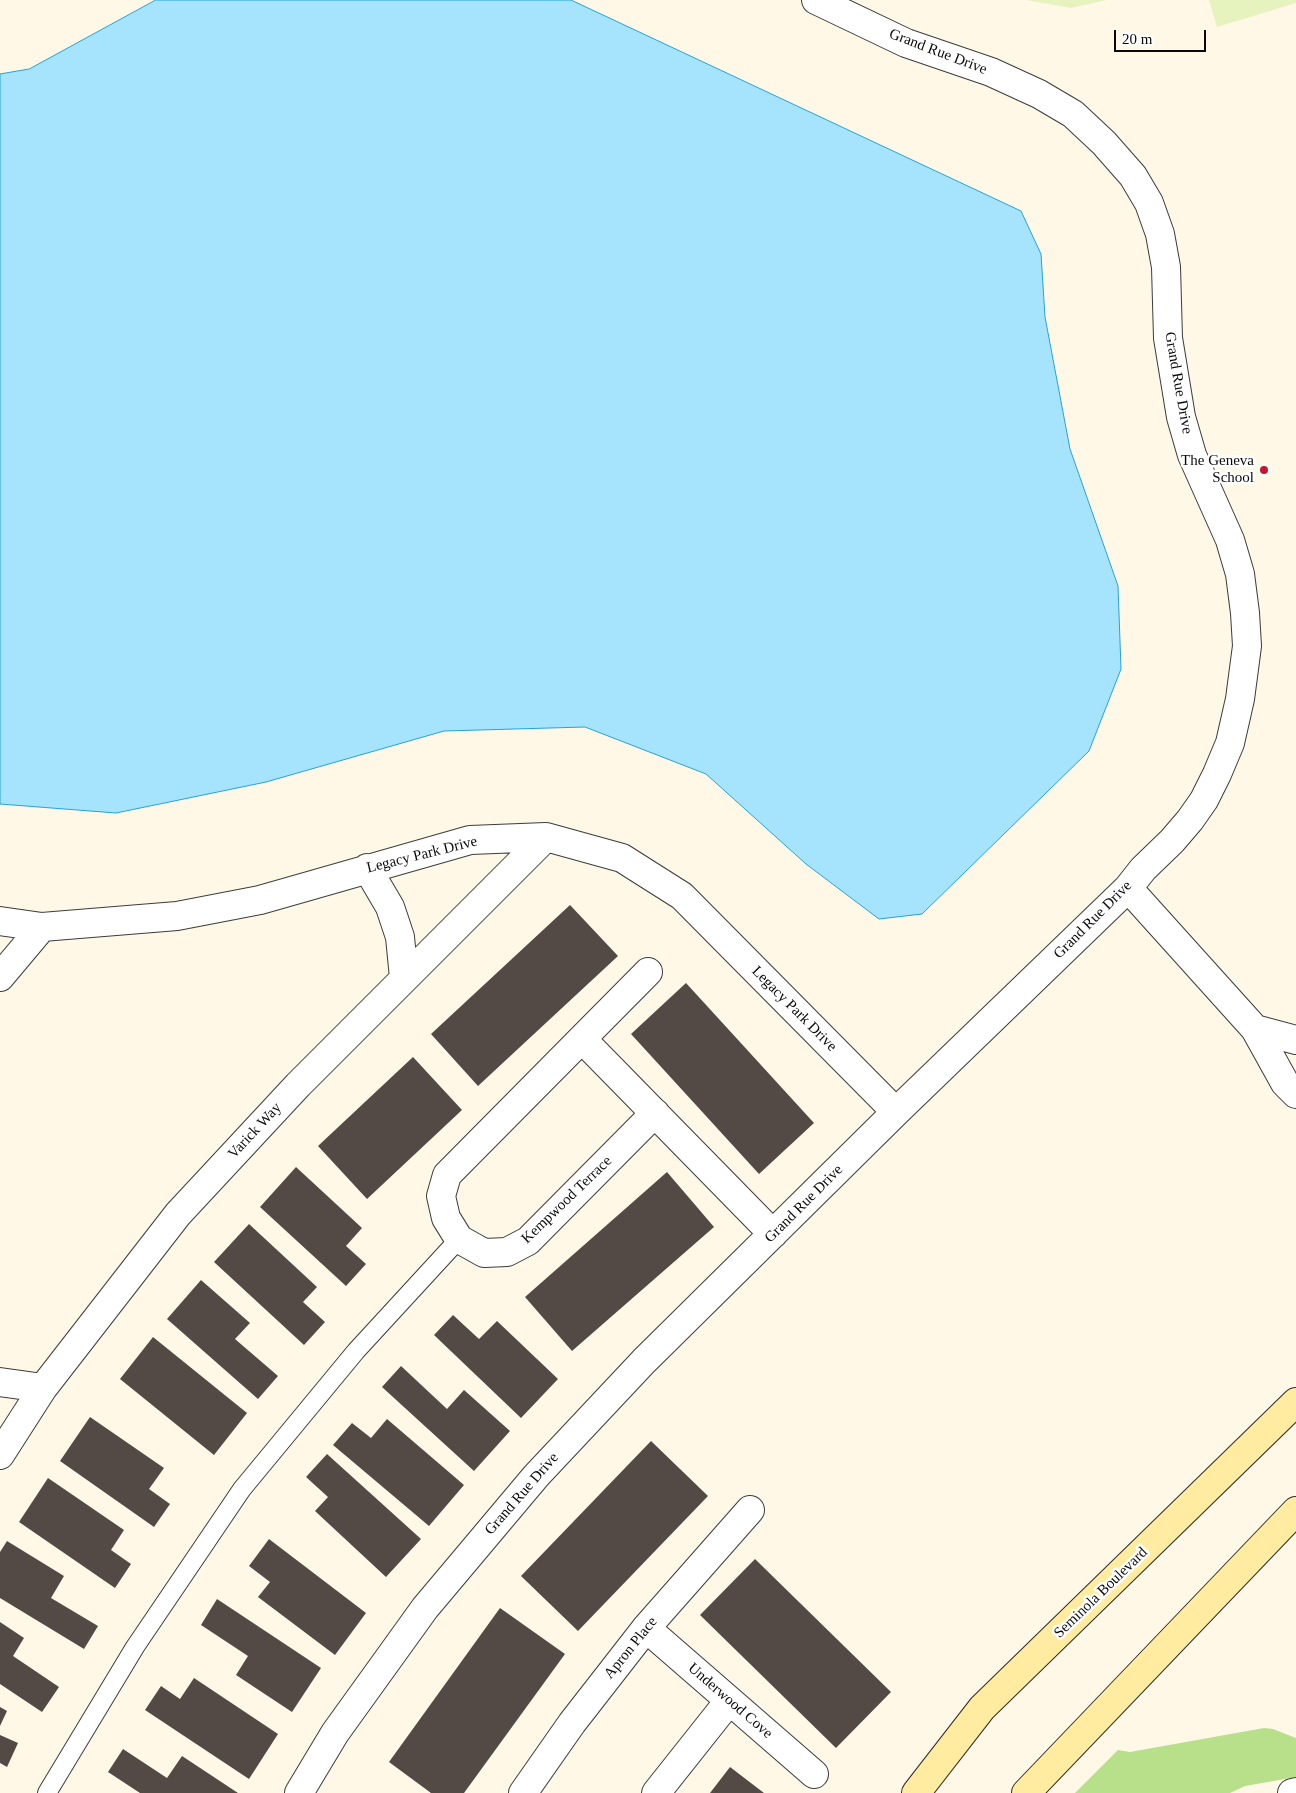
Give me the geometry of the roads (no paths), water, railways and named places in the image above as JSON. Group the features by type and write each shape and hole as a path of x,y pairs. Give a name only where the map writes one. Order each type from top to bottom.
{"main road":[{"name":"Seminola Boulevard","path":"916,1793 982,1708 1296,1402"},
{"path":"1026,1793 1296,1511"}],"street":[{"name":"Grand Rue Drive","path":"300,1793 334,1733 424,1608 536,1476 637,1368 896,1112 1128,888 1143,869 1172,841 1190,820 1204,800 1230,743 1240,699 1247,646 1240,574 1230,540 1192,455 1182,417 1168,338 1166,266 1160,234 1149,203 1133,176 1104,143 1073,114 1039,94 990,72 906,43 816,0"},
{"name":"Legacy Park Drive","path":"0,921 42,927 177,916 260,900 470,840 546,837 622,858 682,896 896,1112"},
{"name":"Varick Way","path":"0,1455 43,1388 178,1214 298,1085 546,837"},
{"path":"367,868 390,907 400,937 404,978"},
{"path":"1128,888 1255,1029 1285,1083 1296,1094"},
{"path":"0,976 42,927"},
{"path":"459,1240 446,1218 440,1196 447,1175 648,972"},
{"path":"1255,1029 1296,1040"},
{"path":"582,1039 773,1234"},
{"name":"Kempwood Terrace","path":"459,1240 484,1253 507,1252 528,1241 654,1113"},
{"path":"0,1382 43,1388"},
{"name":"Apron Place","path":"523,1793 572,1723 646,1628 750,1510"},
{"name":"Underwood Cove","path":"646,1628 814,1774"},
{"path":"656,1793 729,1700"},
{"path":"1292,1793 1296,1792"}],"lane":[{"path":"47,1793 135,1647 242,1489 356,1351 459,1240"}],"water":[{"path":"156,0 571,0 1021,211 1041,254 1045,317 1070,449 1118,586 1121,669 1089,751 922,914 879,919 806,864 706,774 585,727 444,731 266,782 116,813 0,804 0,74 29,69"}],"place":[{"name":"The Geneva School","path":"1264,470"}]}
